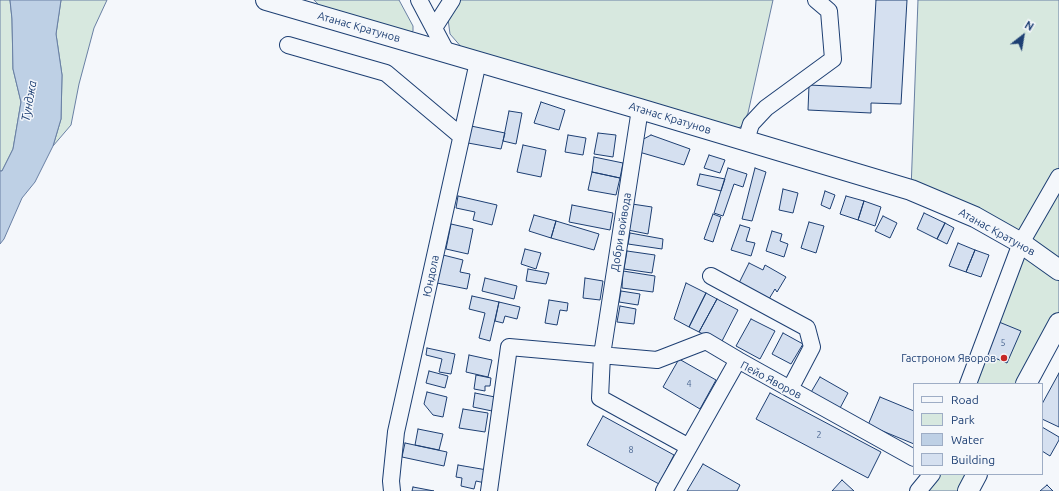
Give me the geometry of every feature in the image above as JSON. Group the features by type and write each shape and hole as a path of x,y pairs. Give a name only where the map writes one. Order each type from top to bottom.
{"main road":[{"name":"Атанас Кратунов","path":"266,0 295,4 478,62 912,190 976,217 1021,243 1059,270"},
{"path":"1027,383 1059,323"},
{"path":"968,491 976,475"}],"street":[{"path":"419,0 447,52"},
{"path":"434,28 452,0"},
{"path":"746,140 751,124 766,108 833,59 829,12 816,0"},
{"path":"288,46 386,73 461,136"},
{"name":"Юндола","path":"392,491 391,481 396,432 478,62"},
{"name":"Добри войвода","path":"640,109 602,355 600,398 689,447"},
{"path":"968,383 1021,243 1059,177"},
{"path":"711,276 807,328 812,347 790,389"},
{"path":"489,491 509,347 657,360 706,341 738,360"},
{"name":"Пейо Яворов","path":"664,491 738,360 913,457"},
{"path":"918,491 931,475"}],"green space":[{"path":"0,0 10,0 13,69 21,102 13,149 2,171 0,171"},
{"path":"61,0 107,0 94,28 79,84 71,125 53,146 61,119 62,75 56,34"},
{"path":"314,0 399,0 413,26 413,31 409,36 320,6"},
{"path":"459,0 773,0 748,113 742,126 731,132 463,49 450,34 448,19"},
{"path":"918,0 1059,0 1059,323 1027,383 968,383 1021,243 911,190"},
{"path":"931,475 976,475 968,491 918,491"}],"water":[{"name":"Тунджа","path":"10,0 61,0 56,34 62,75 61,119 53,146 35,182 22,198 4,239 0,244 0,171 2,171 13,149 21,102 13,69"}],"building":[{"path":"876,0 907,0 901,104 871,103 871,113 808,110 809,85 871,88"},
{"path":"541,102 565,110 559,130 534,123"},
{"path":"509,111 522,113 516,144 503,141"},
{"path":"471,126 505,133 501,149 468,143"},
{"path":"598,133 616,135 613,157 594,154"},
{"path":"568,135 586,138 583,155 565,152"},
{"path":"651,135 690,149 684,165 639,152 640,141"},
{"path":"523,145 546,150 541,177 517,172"},
{"path":"709,155 725,160 720,173 704,168"},
{"path":"594,157 623,163 620,178 592,172"},
{"path":"728,168 747,174 743,187 734,184 723,216 714,213"},
{"path":"755,168 766,172 752,221 742,219"},
{"path":"592,172 620,178 616,195 588,190"},
{"path":"700,174 725,179 721,191 697,185"},
{"path":"783,189 798,193 793,213 779,210"},
{"path":"825,191 835,195 830,209 821,205"},
{"path":"458,196 497,205 492,225 473,220 475,212 456,208"},
{"path":"846,196 864,201 858,220 840,214"},
{"path":"864,201 881,207 875,226 858,220"},
{"path":"632,204 652,207 648,234 628,230"},
{"path":"572,205 613,213 610,230 569,222"},
{"path":"924,213 945,223 937,239 917,229"},
{"path":"713,214 721,217 713,242 704,239"},
{"path":"534,215 556,221 551,238 529,231"},
{"path":"883,216 897,223 890,238 875,231"},
{"path":"556,221 599,234 594,250 551,238"},
{"path":"809,222 824,226 816,253 801,248"},
{"path":"945,223 954,228 947,244 937,239"},
{"path":"451,224 473,229 468,254 446,249"},
{"path":"740,225 750,228 746,241 755,243 751,256 731,250"},
{"path":"772,231 782,234 780,241 788,244 784,257 766,251"},
{"path":"630,233 663,239 662,249 628,244"},
{"path":"958,243 975,250 966,272 949,266"},
{"path":"525,249 541,253 536,269 521,264"},
{"path":"975,250 989,255 981,277 966,272"},
{"path":"627,251 655,255 652,273 624,269"},
{"path":"443,255 463,260 460,272 470,274 467,289 437,283"},
{"path":"749,263 763,270 765,265 786,277 777,292 775,289 769,299 739,283"},
{"path":"528,269 549,273 546,284 526,281"},
{"path":"623,271 655,276 653,292 622,288"},
{"path":"485,278 517,286 514,299 482,291"},
{"path":"585,278 603,281 600,300 583,298"},
{"path":"686,283 706,293 689,327 674,319"},
{"path":"621,291 640,294 638,305 619,302"},
{"path":"706,293 717,299 699,332 689,327"},
{"path":"472,296 499,302 490,341 479,338 485,313 469,309"},
{"path":"717,299 738,310 721,343 699,332"},
{"path":"549,300 568,303 567,311 560,310 557,325 545,323"},
{"path":"499,302 520,307 517,319 505,316 503,323 495,321"},
{"path":"620,306 636,309 634,324 617,322"},
{"path":"751,319 775,331 760,359 736,346"},
{"path":"999,322 1021,331 1007,363 985,354"},
{"path":"783,333 803,344 791,364 772,354"},
{"path":"427,348 455,354 451,374 439,372 442,359 426,355"},
{"path":"469,355 492,360 488,377 466,372"},
{"path":"679,359 716,380 700,409 663,387"},
{"path":"429,371 448,376 445,388 426,383"},
{"path":"1059,373 1059,427 1043,419 1043,402"},
{"path":"476,375 491,378 490,386 485,386 485,391 474,389"},
{"path":"820,377 848,393 839,410 810,394"},
{"path":"427,392 447,397 443,417 433,415 424,404"},
{"path":"475,393 495,397 492,411 473,407"},
{"path":"770,393 881,452 868,478 756,419"},
{"path":"880,397 913,411 913,444 868,425"},
{"path":"463,409 488,413 485,432 459,428"},
{"path":"603,416 674,455 659,484 587,445"},
{"path":"1043,428 1059,437 1059,440 1050,456 1043,452"},
{"path":"418,429 443,434 439,450 415,445"},
{"path":"405,443 447,452 444,466 402,457"},
{"path":"703,464 740,485 737,491 687,491"},
{"path":"458,465 487,470 485,483 476,481 474,489 461,486 462,478 456,477"},
{"path":"842,480 854,491 832,491"},
{"path":"1047,485 1053,491 1040,491"},
{"path":"413,487 434,491 412,491"}],"place":[{"name":"Гастроном Яворов","path":"1004,358"}]}
